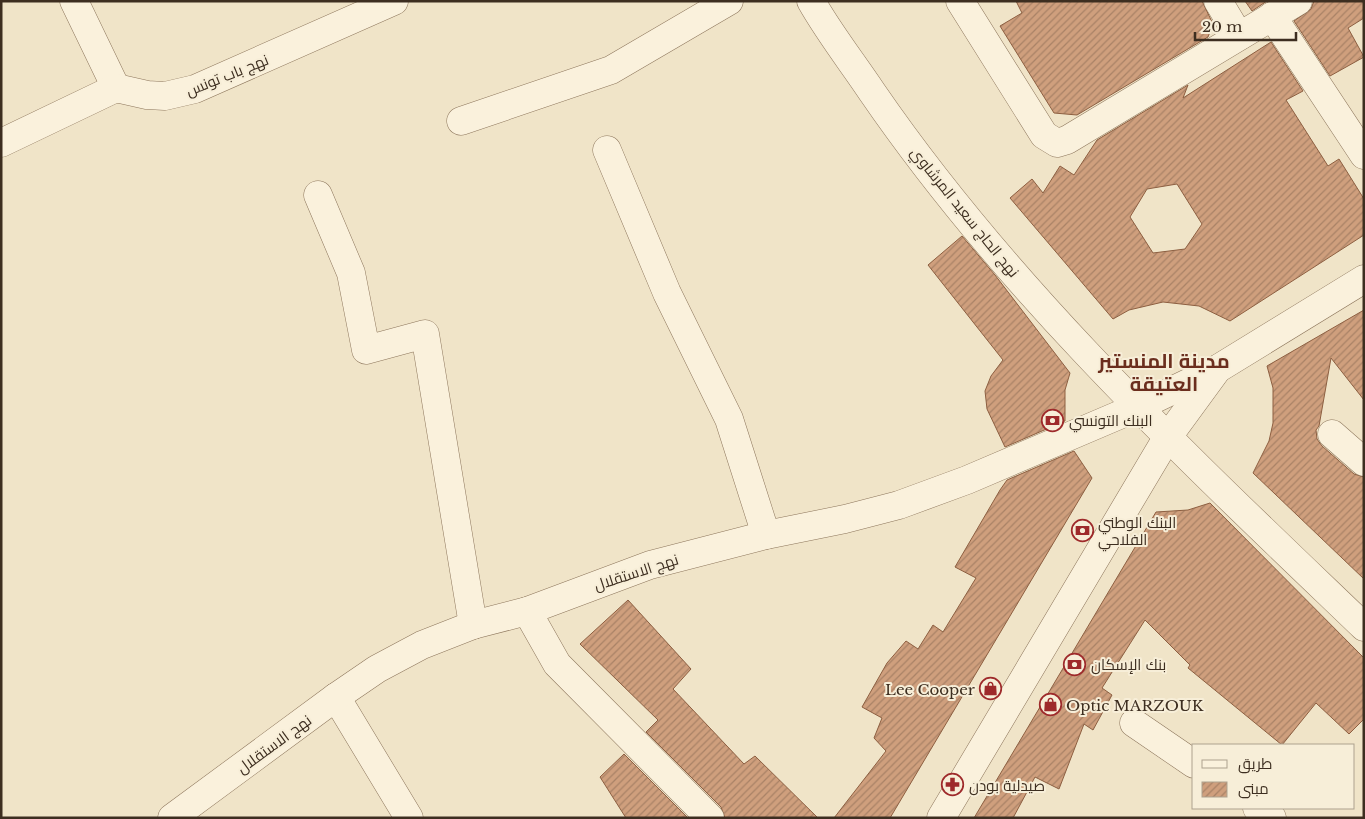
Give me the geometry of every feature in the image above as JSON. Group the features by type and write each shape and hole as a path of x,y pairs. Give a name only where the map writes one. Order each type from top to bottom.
{"street":[{"path":"1,143 116,88 74,1"},
{"name":"نهج باب تونس","path":"116,88 147,95 179,94 221,78 394,1"},
{"path":"461,120 611,70 729,1"},
{"name":"نهج الحاج سعيد المرشاوي","path":"811,1 936,182 989,246 1167,438 1364,627"},
{"path":"960,1 1044,135 1052,142 1057,143 1067,140 1298,1"},
{"path":"1218,1 1239,36"},
{"path":"1272,16 1364,155"},
{"path":"607,150 667,293 729,419 766,534"},
{"path":"318,195 351,273 366,350 425,334 473,625"},
{"name":"نهج الاستقلال","path":"172,818 336,697 377,669 422,645 473,625 528,611 650,565 766,534 845,519 900,505 966,480 1138,407 1219,368 1364,279"},
{"path":"941,818 1167,438 1219,368"},
{"path":"1332,434 1364,462"},
{"path":"528,611 557,664 710,818"},
{"path":"336,697 409,818"},
{"path":"1134,723 1192,763"},
{"path":"1258,809 1272,818"}],"building":[{"path":"1016,1 1202,1 1213,24 1208,37 1077,115 1054,113 1000,26 1022,13"},
{"path":"1245,1 1267,1 1252,11"},
{"path":"1314,1 1364,1 1364,18 1348,28 1364,57 1330,76 1294,21 1311,9"},
{"path":"1271,42 1303,91 1286,100 1328,166 1339,159 1364,199 1364,235 1230,321 1199,306 1163,302 1129,310 1113,319 1010,198 1032,179 1043,193 1060,166 1074,175 1097,140 1188,85 1183,98","holes":["1177,184 1202,224 1185,249 1153,253 1130,217 1147,189"]},
{"path":"962,236 995,275 1070,373 1065,390 1065,421 1005,447 987,409 985,391 991,376 1003,360 928,265"},
{"path":"1364,310 1364,400 1331,358 1319,426 1316,430 1317,439 1322,446 1354,474 1364,477 1364,579 1253,473 1269,441 1273,423 1273,388 1267,366"},
{"path":"1074,451 1092,478 890,818 834,818 886,751 874,738 882,718 862,707 887,663 906,641 918,649 933,625 943,632 976,578 955,567 1000,490 1007,480"},
{"path":"1210,503 1364,658 1364,719 1349,734 1316,703 1283,744 1281,744 1188,668 1190,665 1145,620 1102,688 1112,695 1093,730 1084,724 1059,789 1035,777 1013,818 974,818 1156,512 1188,510"},
{"path":"628,600 691,669 673,689 744,764 755,756 818,818 725,818 721,807 646,732 658,720 580,644"},
{"path":"624,754 688,818 626,818 600,777"}],"place":[{"name":"البنك التونسي","path":"1053,420"},
{"name":"البنك الوطني الفلاحي","path":"1082,531"},
{"name":"بنك الإسكان","path":"1075,664"},
{"name":"Lee Cooper","path":"991,689"},
{"name":"Optic MARZOUK","path":"1050,705"},
{"name":"صيدلية بودن","path":"953,785"}],"district":[{"name":"مدينة المنستير العتيقة","path":"1164,372"}]}
